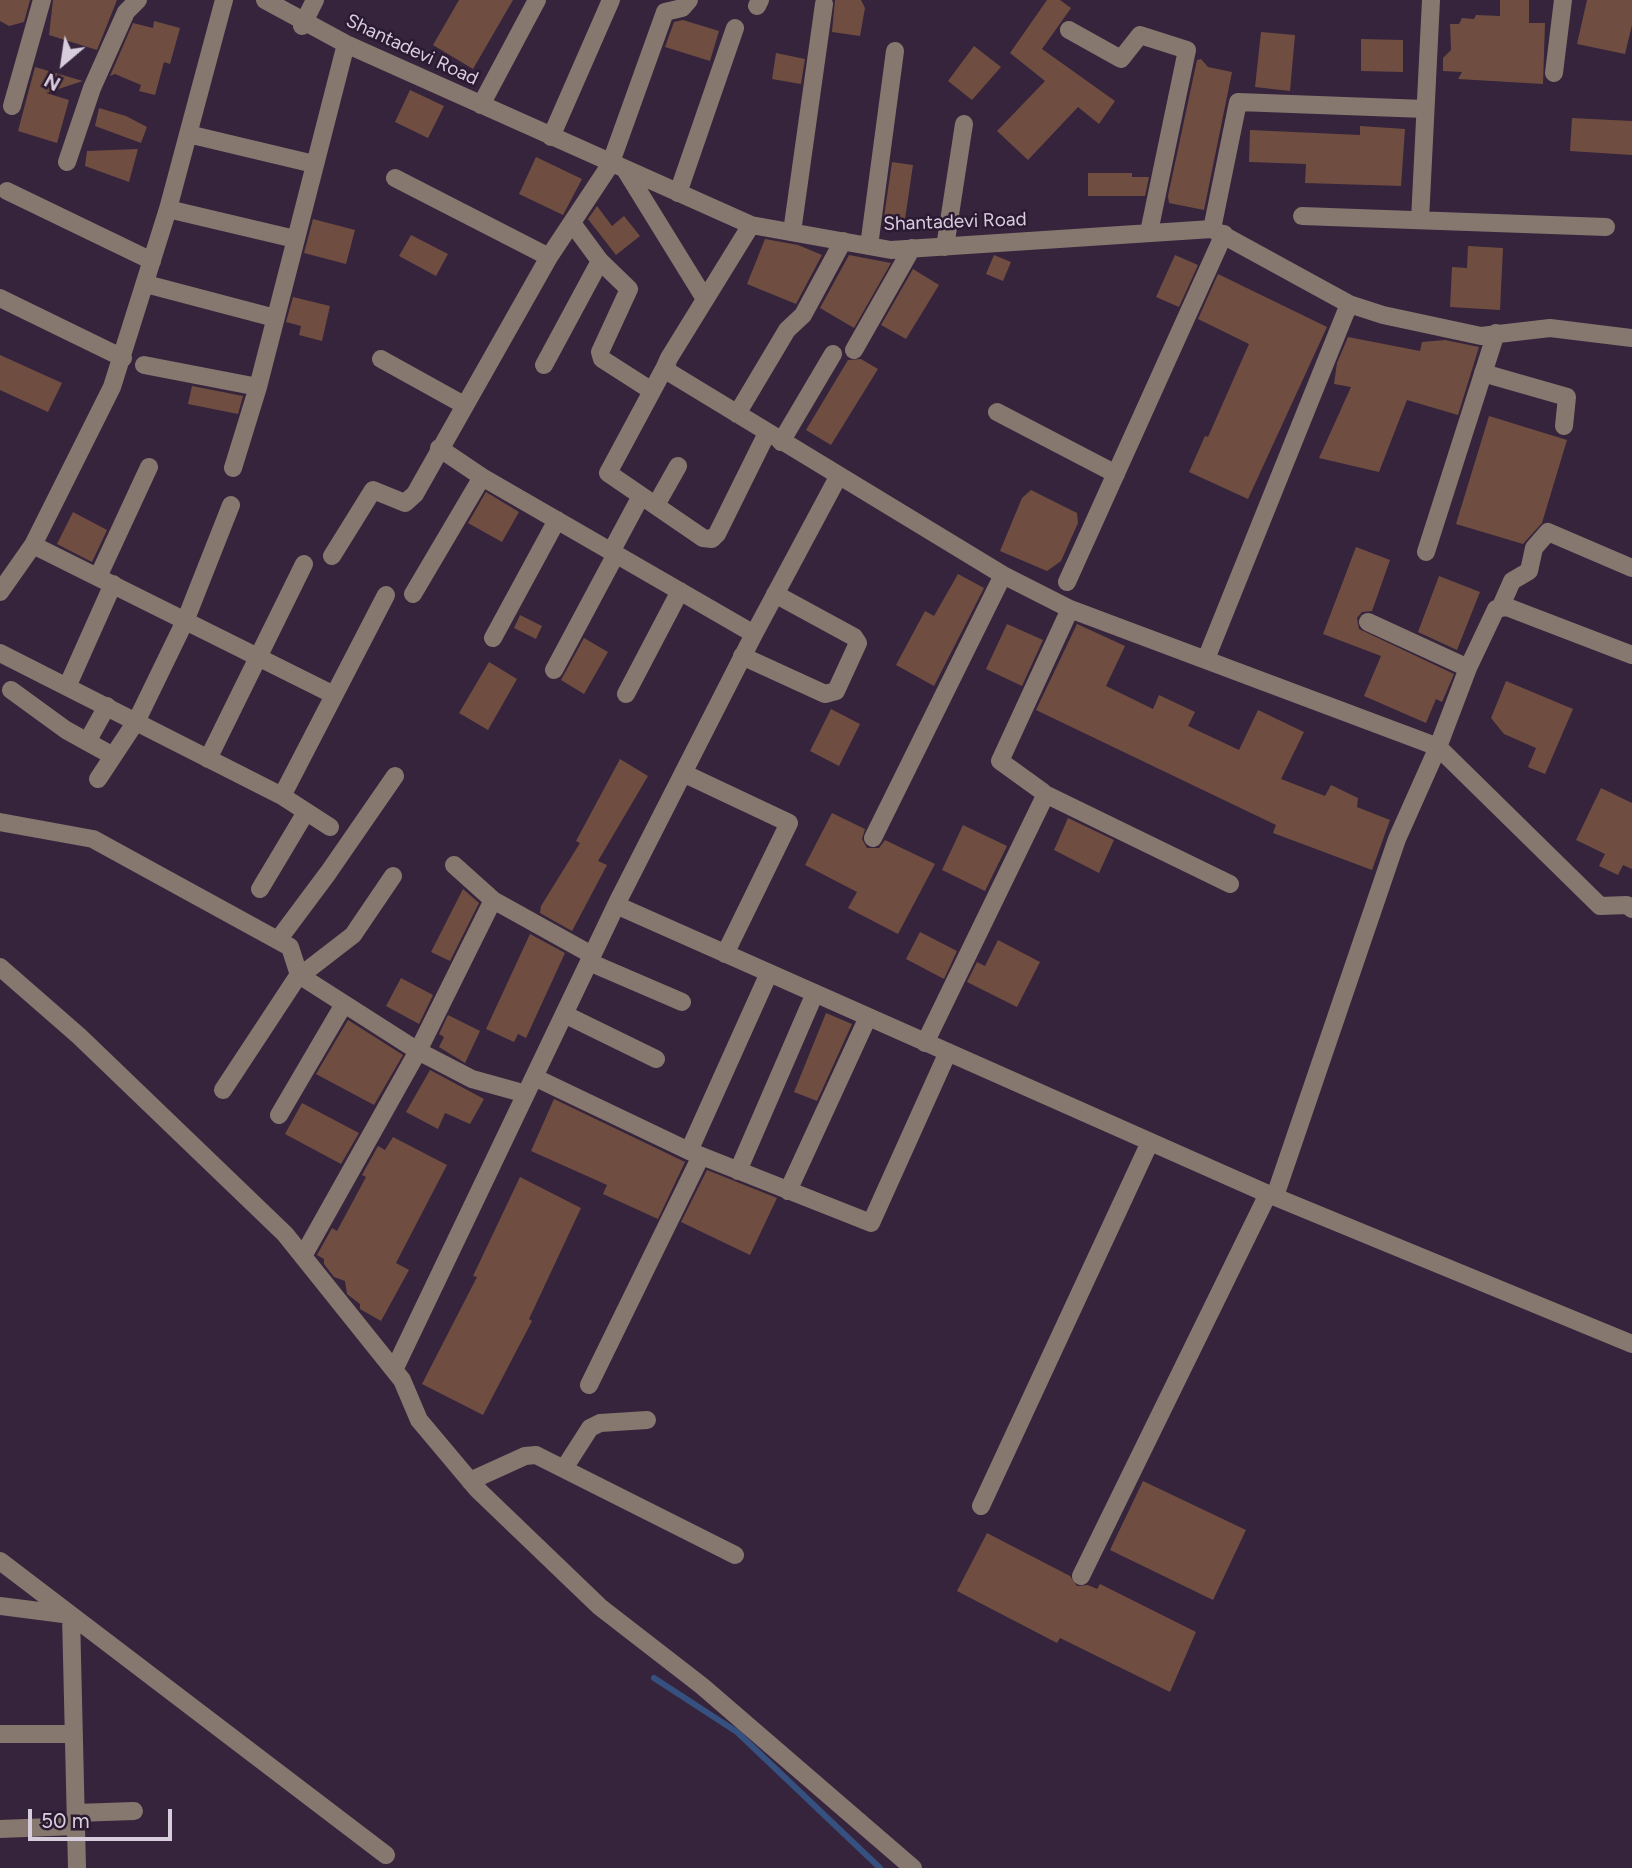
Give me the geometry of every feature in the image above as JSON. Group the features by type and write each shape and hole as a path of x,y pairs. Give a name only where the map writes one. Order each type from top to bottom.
{"street":[{"path":"12,106 42,0"},
{"path":"67,162 92,88 127,12 138,0"},
{"path":"0,592 33,545 108,397 123,358 168,209 224,0"},
{"name":"Shantadevi Road","path":"265,0 303,24 346,44 618,168 751,225 891,250 1149,232 1218,232"},
{"path":"303,24 315,0"},
{"path":"481,105 537,0"},
{"path":"551,137 611,0"},
{"path":"332,556 373,490 405,503 410,500 549,257 572,223 618,168 665,12 682,8 689,0"},
{"path":"1420,220 1431,0"},
{"path":"1554,73 1563,0"},
{"path":"792,232 824,4"},
{"path":"678,194 735,28"},
{"path":"1069,30 1121,59 1140,35 1187,50 1149,232"},
{"path":"233,468 258,387 346,44"},
{"path":"869,246 895,51"},
{"path":"1067,582 1116,474 1218,232 1238,102 1425,109"},
{"path":"945,247 964,124"},
{"path":"188,134 314,164"},
{"path":"618,168 705,299"},
{"path":"396,178 549,257"},
{"path":"7,191 152,261"},
{"path":"168,209 295,239"},
{"path":"1302,216 1606,227"},
{"path":"572,223 600,261 629,289 600,352 602,359 652,391"},
{"path":"751,225 665,367 608,473 703,538 712,539 774,437 833,354"},
{"path":"1218,232 1349,304 1383,315 1481,336 1550,328 1632,338"},
{"path":"737,414 787,330 803,315 843,241"},
{"path":"854,350 912,248"},
{"path":"544,365 600,261"},
{"path":"146,284 275,318"},
{"path":"0,298 123,358"},
{"path":"1206,659 1349,304"},
{"path":"1426,552 1496,333"},
{"path":"381,359 464,405"},
{"path":"144,365 258,387"},
{"path":"665,367 838,477 1003,575 1070,609 1438,747 1600,906 1631,903"},
{"path":"1483,373 1567,397 1564,426"},
{"path":"997,412 1116,474"},
{"path":"439,448 482,477 754,634"},
{"path":"554,670 614,553 648,501 678,466"},
{"path":"66,687 149,467"},
{"path":"413,594 482,477"},
{"path":"394,1370 616,905 742,656 838,477"},
{"path":"98,779 137,720 186,619 231,505"},
{"path":"493,638 557,520"},
{"path":"1080,1576 1272,1195 1397,839 1438,747 1468,668 1493,615 1501,606 1512,581 1529,571 1534,548 1548,532 1632,568"},
{"path":"33,545 332,694"},
{"path":"208,759 304,564"},
{"path":"873,838 1003,575"},
{"path":"626,694 680,591"},
{"path":"742,656 825,694 836,691 858,643 854,637 775,594"},
{"path":"282,796 332,694 386,595"},
{"path":"1501,606 1632,655"},
{"path":"1070,609 1000,761 1045,794 1230,884"},
{"path":"1368,622 1468,668"},
{"path":"0,653 137,720 282,796 330,827"},
{"path":"11,690 66,730 113,756"},
{"path":"87,741 107,706"},
{"path":"683,773 789,823 725,954"},
{"path":"278,940 395,776"},
{"path":"925,1043 1045,794"},
{"path":"260,890 306,812"},
{"path":"0,822 93,839 278,940 293,950 299,975 418,1051 472,1079 530,1085 871,1223 948,1052"},
{"path":"454,865 493,901 590,959 682,1002"},
{"path":"223,1090 299,975 353,935 393,876"},
{"path":"303,1256 418,1051 493,901"},
{"path":"616,905 1272,1195 1632,1343"},
{"path":"0,967 79,1036 285,1234 402,1380 419,1420 470,1481 600,1607 702,1686 914,1868"},
{"path":"589,1385 695,1153 769,973"},
{"path":"738,1171 815,993"},
{"path":"279,1115 344,1004"},
{"path":"564,1014 656,1059"},
{"path":"788,1191 868,1017"},
{"path":"981,1506 1150,1142"},
{"path":"565,1468 590,1428 600,1423 647,1420"},
{"path":"470,1481 525,1456 537,1455 735,1555"},
{"path":"0,1561 386,1855"},
{"path":"0,1606 71,1615"},
{"path":"71,1615 77,1868"},
{"path":"0,1734 74,1734"},
{"path":"0,1829 134,1811"}],"building":[{"path":"0,0 30,0 24,22 9,26 0,21"},
{"path":"53,0 117,0 97,50 49,35"},
{"path":"459,0 513,0 473,69 433,45"},
{"path":"835,0 861,0 865,8 860,36 832,32"},
{"path":"1047,0 1060,0 1071,8 1042,49 1115,101 1099,124 1078,107 1028,160 997,131 1045,81 1010,53"},
{"path":"1500,0 1529,0 1529,23 1545,23 1543,84 1458,79 1462,72 1443,71 1443,58 1451,50 1450,24 1459,24 1462,18 1474,19 1476,15 1500,16"},
{"path":"1587,0 1632,0 1632,25 1625,54 1577,44"},
{"path":"683,20 719,31 710,61 665,47 674,22"},
{"path":"154,21 180,28 170,64 164,62 155,95 139,91 141,85 115,74 110,76 133,23 153,28"},
{"path":"1261,32 1295,35 1290,91 1255,87"},
{"path":"1361,39 1403,40 1403,72 1361,71"},
{"path":"974,46 1001,67 972,100 948,81"},
{"path":"776,53 805,59 801,84 772,79"},
{"path":"1201,59 1208,67 1232,72 1204,210 1169,203 1168,196 1197,60"},
{"path":"35,67 83,81 46,93 69,100 57,143 18,131"},
{"path":"410,90 444,106 428,138 395,122"},
{"path":"99,108 126,116 147,127 141,143 95,126"},
{"path":"1572,118 1632,121 1632,155 1570,151"},
{"path":"1360,126 1405,129 1401,186 1305,183 1306,164 1249,162 1250,130 1360,135"},
{"path":"138,149 129,182 85,166 87,151"},
{"path":"536,157 582,179 563,215 519,194"},
{"path":"892,162 913,165 904,226 883,224"},
{"path":"1088,173 1132,173 1132,177 1149,177 1145,196 1088,196"},
{"path":"597,206 612,226 624,216 640,236 616,255 588,219"},
{"path":"313,219 355,230 346,264 304,253"},
{"path":"411,235 448,254 436,276 399,256"},
{"path":"765,239 798,245 822,255 796,304 747,284"},
{"path":"1468,246 1503,248 1500,310 1450,307 1452,267 1467,268"},
{"path":"849,255 891,263 854,328 820,308"},
{"path":"994,255 1011,262 1003,281 986,274"},
{"path":"1175,255 1198,265 1179,307 1156,297"},
{"path":"913,269 939,285 906,339 881,325"},
{"path":"1218,274 1327,327 1248,499 1189,472 1205,436 1208,437 1249,344 1198,319"},
{"path":"293,297 330,306 322,341 299,335 301,326 286,322"},
{"path":"1348,337 1420,351 1422,342 1445,340 1479,347 1458,415 1407,400 1379,472 1319,458 1351,387 1334,384 1337,363"},
{"path":"0,355 62,383 48,412 0,390"},
{"path":"861,359 878,369 831,445 806,430 848,360"},
{"path":"192,386 243,396 238,414 188,404"},
{"path":"1489,416 1567,440 1542,523 1523,544 1456,524"},
{"path":"1031,490 1077,513 1078,523 1061,561 1047,571 1000,551 1022,498"},
{"path":"486,492 519,512 502,542 468,523"},
{"path":"73,512 107,530 92,562 57,544"},
{"path":"1356,547 1390,560 1372,611 1362,612 1357,618 1359,629 1454,674 1442,702 1436,699 1426,723 1364,696 1381,656 1323,634"},
{"path":"958,574 984,588 934,686 896,665 925,611 934,616"},
{"path":"1439,576 1480,592 1457,650 1418,632"},
{"path":"520,615 542,626 536,639 514,628"},
{"path":"1007,624 1043,640 1022,686 986,669"},
{"path":"1077,624 1125,646 1106,686 1153,709 1159,695 1195,712 1188,726 1239,750 1258,710 1304,732 1281,779 1325,796 1331,785 1358,798 1357,807 1390,820 1372,870 1273,833 1276,825 1036,710"},
{"path":"584,638 608,652 584,694 561,680"},
{"path":"489,662 517,679 488,730 459,713"},
{"path":"1506,681 1573,709 1545,774 1528,767 1536,748 1504,734 1491,718"},
{"path":"831,709 860,724 839,766 810,751"},
{"path":"620,759 648,776 598,861 607,865 572,931 540,913 541,906 580,843 576,841"},
{"path":"1601,788 1632,803 1632,869 1623,865 1618,875 1599,866 1605,854 1576,840"},
{"path":"832,813 865,829 862,839 867,848 879,848 885,840 935,864 898,934 848,908 857,892 805,865"},
{"path":"1068,818 1114,840 1099,873 1054,850"},
{"path":"963,825 1007,846 985,891 942,870"},
{"path":"463,889 479,903 450,961 431,952"},
{"path":"920,932 957,951 944,979 906,959"},
{"path":"530,934 565,953 526,1038 518,1034 514,1042 486,1029"},
{"path":"998,940 1040,962 1017,1007 967,982 977,962 985,966"},
{"path":"401,978 433,995 419,1024 386,1006"},
{"path":"826,1013 852,1024 817,1101 794,1092"},
{"path":"448,1015 480,1031 465,1063 439,1047 444,1037 439,1034"},
{"path":"348,1020 403,1055 374,1105 316,1074"},
{"path":"430,1070 484,1099 470,1124 445,1113 438,1129 406,1112"},
{"path":"554,1099 685,1162 658,1219 603,1194 607,1185 531,1151"},
{"path":"302,1103 359,1133 341,1164 285,1134"},
{"path":"393,1137 447,1165 396,1263 409,1270 381,1321 360,1309 360,1304 347,1294 345,1281 334,1277 324,1264 324,1259 317,1255 332,1228 337,1231 366,1177 362,1175 378,1146 385,1150"},
{"path":"707,1170 777,1198 750,1255 681,1222"},
{"path":"520,1177 581,1208 529,1319 532,1321 483,1415 422,1384 477,1277 473,1276"},
{"path":"1143,1481 1246,1530 1213,1600 1110,1550"},
{"path":"987,1533 1070,1576 1077,1586 1088,1585 1097,1589 1100,1584 1196,1632 1170,1692 1060,1638 1057,1643 957,1591"}],"waterway":[{"path":"654,1678 737,1732 880,1868"}]}
